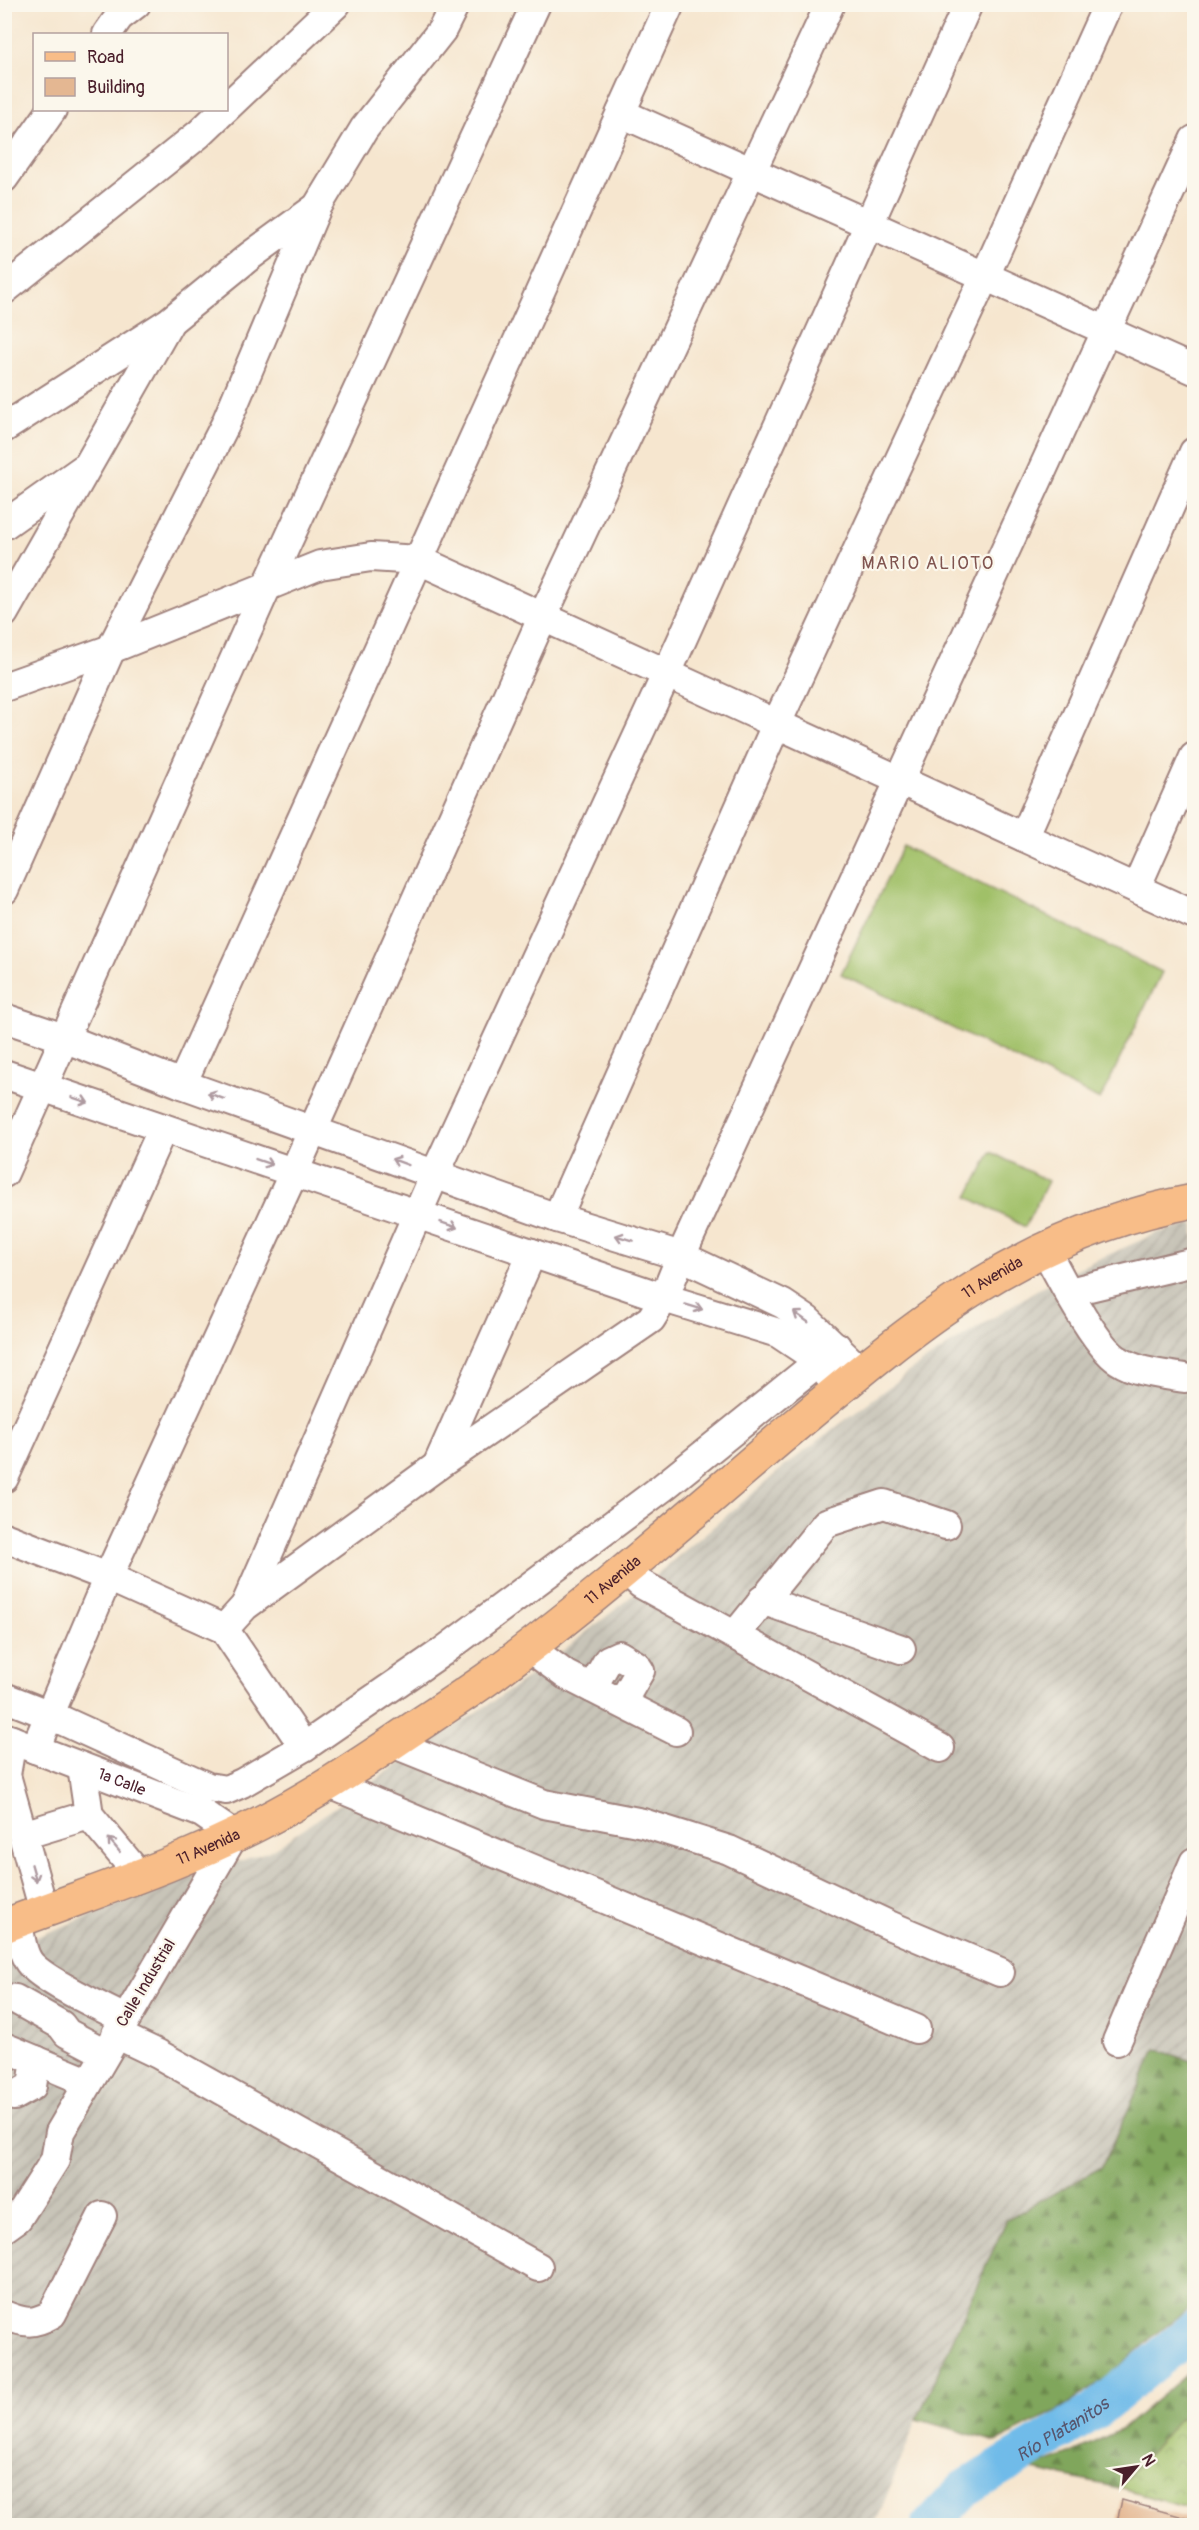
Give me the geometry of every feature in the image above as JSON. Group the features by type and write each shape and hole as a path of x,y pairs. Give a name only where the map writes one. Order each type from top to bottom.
{"main road":[{"name":"11 Avenida","path":"22,1919 215,1845 259,1824 330,1784 487,1679 625,1569 849,1380 917,1326 978,1284 1075,1234 1115,1220 1194,1201"}],"street":[{"path":"107,33 119,17 136,4"},
{"path":"228,107 336,4"},
{"path":"4,890 111,649 225,425 317,207 364,129 442,30 455,4"},
{"path":"4,1173 268,584 536,4"},
{"path":"182,1084 670,4"},
{"path":"115,2035 90,2002 29,1962 23,1948 23,1835 6,1774 17,1742 50,1715 108,1577 294,1172 543,616 830,4"},
{"path":"245,1606 435,1174 667,673 968,4"},
{"path":"557,1218 777,723 985,276 1108,4"},
{"path":"4,178 51,111"},
{"path":"4,290 199,134 224,111"},
{"path":"621,113 1194,370"},
{"path":"224,1629 245,1606 437,1466 651,1319 664,1298 681,1256 1194,140"},
{"path":"4,428 169,322 250,256 317,207"},
{"path":"4,613 169,322"},
{"path":"1024,837 1194,452"},
{"path":"4,525 90,463"},
{"path":"4,687 111,649 320,565 371,557 419,560 1194,915"},
{"path":"1136,888 1194,758"},
{"path":"4,1018 557,1218 681,1256 783,1304 807,1320 827,1355 849,1380"},
{"path":"4,1074 664,1298 778,1333 795,1343 827,1355"},
{"path":"4,1478 163,1128"},
{"path":"1045,1249 1101,1344 1117,1360 1141,1371 1185,1378"},
{"path":"437,1466 532,1253"},
{"path":"1069,1292 1194,1262"},
{"path":"4,1697 50,1715 208,1787 226,1790 304,1747 442,1652 662,1488 827,1355"},
{"path":"735,1635 826,1523 884,1504 946,1525"},
{"path":"4,1537 108,1577 224,1629 304,1747"},
{"path":"625,1569 641,1584 940,1748"},
{"path":"762,1600 901,1649"},
{"path":"528,1647 566,1675 676,1731"},
{"path":"592,1688 608,1660 619,1655 636,1665 640,1671 622,1702"},
{"name":"1a Calle","path":"17,1742 202,1813 234,1834"},
{"path":"392,1743 544,1804 643,1822 729,1850 891,1926 1000,1972"},
{"path":"82,1767 89,1815 139,1875"},
{"path":"330,1784 916,2029"},
{"path":"23,1835 89,1815"},
{"name":"Calle Industrial","path":"4,2228 18,2218 55,2160 60,2132 234,1834"},
{"path":"1117,2041 1194,1862"},
{"path":"4,1998 15,1999 43,2014 62,2025 67,2033"},
{"path":"4,2003 7,2008 56,2034 115,2035 158,2054 538,2267"},
{"path":"4,2047 88,2082"},
{"path":"4,2093 14,2096 32,2086 36,2060"},
{"path":"4,2315 22,2322 39,2322 52,2314 102,2216"}],"shaded area":[{"path":"1194,1224 1194,2062 1156,2049 1102,2167 1007,2219 917,2419 875,2525 5,2526 5,1949 183,1880 270,1851 528,1678 616,1609 784,1467 911,1370 1054,1279 1157,1233"}],"green space":[{"path":"903,846 1162,972 1100,1100 841,974"},
{"path":"991,1152 1048,1181 1025,1227 968,1197"},
{"path":"1156,2049 1194,2062 1194,2305 1150,2339 1109,2376 1062,2408 996,2442 917,2419 1007,2219 1102,2167"},
{"path":"1194,2368 1194,2413 1179,2420 1119,2488 1029,2469 1067,2455 1122,2429"},
{"path":"1194,2413 1194,2510 1119,2488 1179,2419"}],"building":[{"path":"1122,2500 1194,2520 1194,2526 1116,2526"}],"waterway":[{"name":"Río Platanitos","path":"930,2526 965,2489 1096,2410 1194,2330"}],"district":[{"name":"MARIO ALIOTO","path":"928,563"}]}
